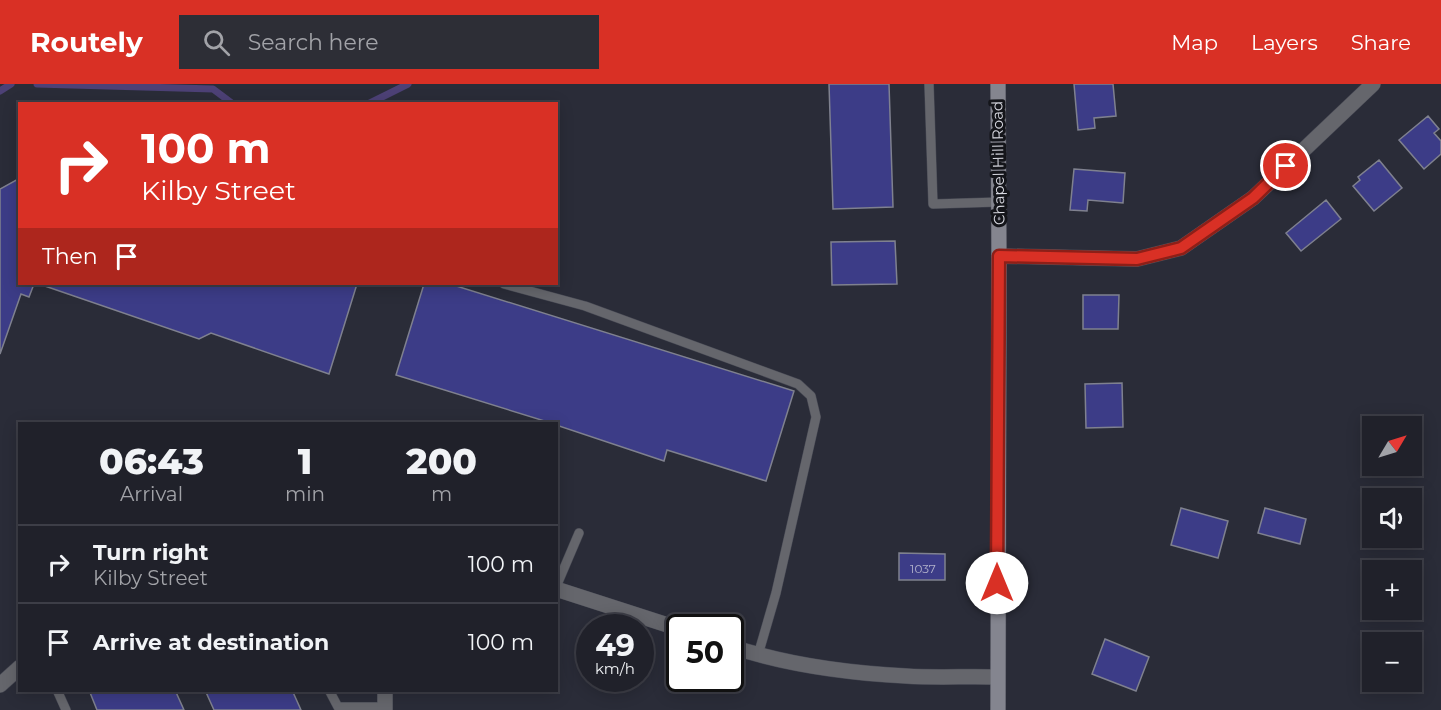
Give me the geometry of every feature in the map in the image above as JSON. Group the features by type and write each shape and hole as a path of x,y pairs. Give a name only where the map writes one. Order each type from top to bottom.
{"main road":[{"name":"Chapel Hill Road","path":"998,84 998,710"}],"street":[{"path":"999,256 1137,259 1181,248 1253,198 1373,84"},
{"path":"558,589 666,624"},
{"path":"744,650 853,672 907,676 998,677"},
{"path":"0,685 18,669"},
{"path":"385,692 385,708"}],"lane":[{"path":"930,84 933,204 999,202"},
{"path":"508,285 585,306 798,384 811,396 816,417 776,593 758,655"},
{"path":"558,583 579,533"},
{"path":"58,692 66,710"},
{"path":"330,692 338,709"},
{"path":"338,692 338,709"},
{"path":"338,709 385,708"}],"building":[{"path":"829,84 889,84 893,207 833,209"},
{"path":"1074,84 1113,84 1116,116 1094,118 1095,128 1078,130"},
{"path":"1428,116 1439,129 1434,133 1441,141 1441,154 1424,169 1399,140"},
{"path":"1379,160 1402,188 1374,211 1353,186 1360,180 1358,177"},
{"path":"1074,169 1125,173 1123,203 1088,200 1087,211 1070,210"},
{"path":"18,179 18,285 34,285 29,297 21,294 0,354 0,189"},
{"path":"1326,200 1341,219 1301,251 1286,233"},
{"path":"895,241 897,284 832,285 831,242"},
{"path":"42,285 357,285 329,374 211,333 199,339"},
{"path":"424,285 453,285 794,391 766,481 667,450 664,461 558,426 558,422 548,422 396,375"},
{"path":"1083,295 1119,295 1118,329 1083,329"},
{"path":"1122,383 1123,427 1086,428 1085,384"},
{"path":"1181,508 1228,521 1218,558 1171,545"},
{"path":"1265,508 1306,519 1300,544 1258,533"},
{"path":"899,553 945,554 945,580 899,580"},
{"path":"1105,639 1149,657 1136,691 1092,674"},
{"path":"90,692 176,692 184,710 97,710"},
{"path":"206,692 293,692 301,710 214,710"}],"waterway":[{"path":"0,91 11,84"},
{"path":"37,84 213,89 230,102"},
{"path":"372,102 408,84"}],"route":[{"path":"997,583 999,256 1137,259 1181,248 1253,198 1286,166"}]}
